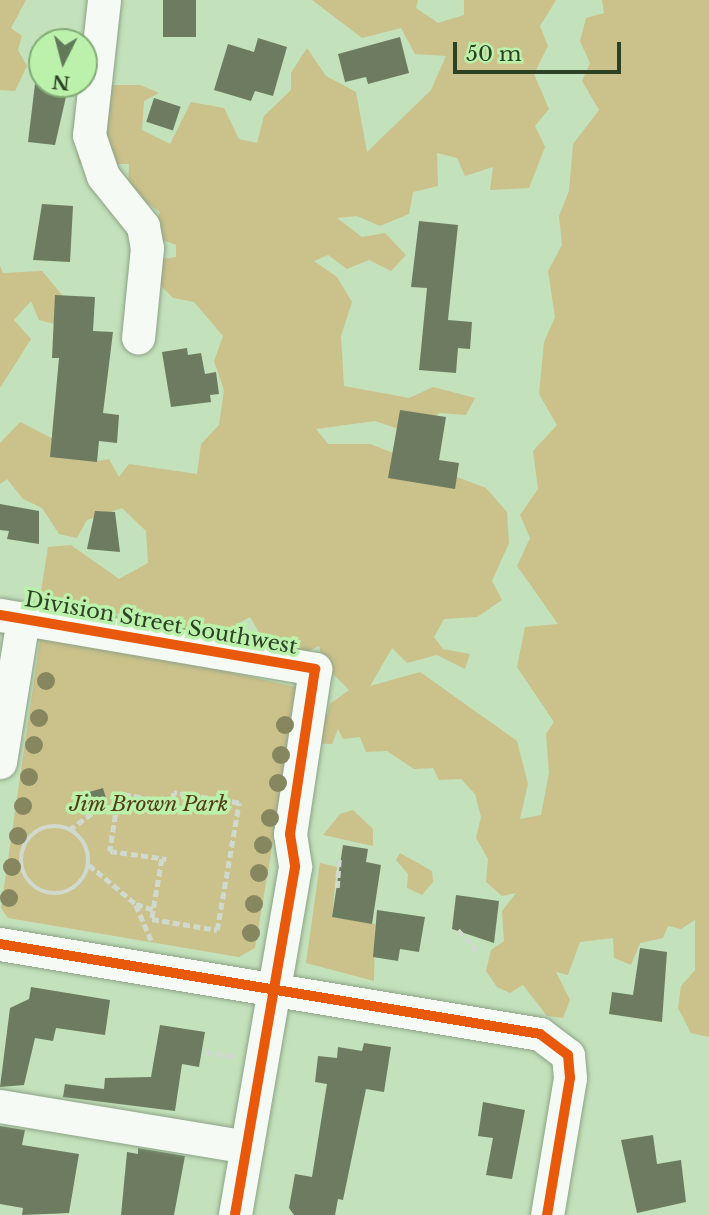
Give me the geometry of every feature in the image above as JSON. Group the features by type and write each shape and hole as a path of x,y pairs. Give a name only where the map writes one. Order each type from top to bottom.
{"street":[{"path":"104,0 89,135 103,176 143,226 147,248 138,338"},
{"path":"0,762 12,617"},
{"name":"Division Street Southwest","path":"12,617 315,669 275,989"},
{"path":"0,944 540,1034 568,1055 570,1077 547,1215"},
{"path":"235,1215 275,989"},
{"path":"0,1106 247,1147"}],"path":[{"path":"174,793 239,803 217,930 152,919 164,859 110,851 117,810 119,794 172,803 174,793"},
{"path":"69,830 98,809 117,810"},
{"path":"51,827 69,830 87,849 88,864 83,880 65,893 43,892 26,877 22,856 32,836 51,827"},
{"path":"337,888 339,857"},
{"path":"88,864 136,904 153,910"},
{"path":"136,904 155,946"},
{"path":"458,930 479,953"},
{"path":"205,1052 241,1058"}],"green space":[{"path":"0,0 26,0 11,28 22,36 18,50 27,66 15,91 0,90"},
{"name":"Jim Brown Park","path":"312,0 418,0 416,8 438,23 464,15 464,0 556,0 540,26 548,46 534,74 549,109 535,126 545,147 529,188 490,190 493,167 465,176 457,158 437,153 438,186 413,192 409,214 380,226 357,216 337,218 362,237 385,233 406,255 391,271 369,260 347,269 328,255 314,261 337,277 352,302 341,336 344,386 409,398 433,387 475,398 466,415 440,413 407,432 375,421 316,429 328,444 370,444 486,488 507,512 509,543 492,581 502,600 477,617 444,619 434,637 443,649 470,654 465,669 437,655 407,663 392,648 370,686 420,672 517,741 528,784 520,819 541,815 549,773 546,734 554,722 517,667 525,627 558,624 517,566 530,538 520,515 538,489 533,451 557,425 539,394 544,342 555,317 548,271 562,245 559,216 569,191 573,144 599,110 582,81 590,63 580,41 586,18 604,13 602,0 709,0 709,1037 691,1033 678,1008 681,986 695,970 695,920 681,929 668,926 663,938 640,943 631,965 614,958 613,938 580,942 568,975 556,972 570,1000 563,1018 547,1016 523,985 510,993 497,987 486,971 491,950 504,941 502,911 516,893 502,896 486,882 488,859 476,838 481,817 475,794 461,779 439,780 433,768 414,769 387,751 366,752 360,737 343,739 338,729 332,744 308,743 320,708 327,715 330,704 349,690 324,665 319,646 294,658 264,641 250,617 214,637 144,652 299,688 255,948 239,957 8,918 1,908 40,640 44,634 115,646 121,613 85,620 41,591 48,547 71,545 119,579 148,563 146,531 122,508 87,520 77,538 59,534 42,508 23,499 7,479 0,484 0,443 20,422 97,461 109,459 119,477 129,464 197,474 201,444 219,425 224,390 214,361 223,336 194,302 173,298 155,280 162,259 176,257 176,245 152,236 160,212 128,190 129,164 79,164 73,125 81,103 89,98 98,98 98,92 109,85 140,85 159,93 144,101 142,130 170,144 191,102 224,108 239,139 257,143 264,116 291,90 291,73 307,48 326,76 356,92 367,152 431,90 446,56 415,54 401,28 362,38"},
{"path":"0,266 3,273 42,271 68,302 55,324 39,320 31,301 14,320 31,339 0,388"},
{"path":"353,810 373,829 373,846 323,835 340,814"},
{"path":"400,853 432,871 433,882 422,895 407,888 408,874 396,860"},
{"path":"320,863 337,867 332,917 375,924 374,981 306,963"}],"building":[{"path":"163,0 196,0 196,37 163,37"},
{"path":"400,37 409,73 368,84 366,77 345,82 338,54"},
{"path":"258,38 287,47 273,96 255,91 251,101 214,90 228,44 254,52"},
{"path":"33,98 66,98 55,145 28,142"},
{"path":"154,98 181,107 173,130 146,122"},
{"path":"42,204 73,206 70,262 33,260"},
{"path":"419,221 458,225 448,320 472,322 470,349 458,348 456,373 419,370 427,288 411,287"},
{"path":"55,295 95,297 93,331 113,332 103,413 119,415 117,443 99,441 97,462 50,457 59,358 52,358"},
{"path":"187,348 188,355 201,353 205,374 216,372 219,394 210,395 211,402 171,407 162,352"},
{"path":"400,410 446,417 439,460 459,463 455,489 388,478"},
{"path":"0,504 39,511 39,544 7,539 9,531 0,530"},
{"path":"95,511 115,512 120,552 87,549"},
{"path":"103,788 108,805 84,812 79,795"},
{"path":"343,845 368,849 366,862 381,865 372,924 332,917"},
{"path":"456,895 499,901 494,943 452,929"},
{"path":"377,910 425,917 419,952 400,949 398,961 373,957"},
{"path":"640,948 667,952 662,1022 609,1014 612,992 633,995"},
{"path":"31,987 110,1000 105,1035 56,1028 53,1041 35,1038 24,1085 0,1087 10,1008 29,999"},
{"path":"160,1025 205,1032 199,1067 182,1064 175,1111 63,1097 65,1084 104,1089 105,1078 151,1077"},
{"path":"364,1043 391,1047 384,1092 366,1089 343,1200 338,1199 335,1215 294,1215 289,1208 295,1174 312,1177 327,1084 315,1082 318,1056 337,1058 338,1047 362,1051"},
{"path":"483,1102 525,1110 512,1179 486,1175 493,1138 478,1136"},
{"path":"0,1126 25,1130 22,1145 79,1154 69,1213 22,1215 23,1208 0,1204"},
{"path":"653,1135 657,1164 681,1160 686,1202 637,1213 621,1140"},
{"path":"138,1148 185,1156 174,1215 121,1215 127,1152 138,1154"}],"cycle path":[{"path":"0,615 315,669 290,834 295,867 235,1215"},
{"path":"0,944 540,1034 568,1055 570,1078 547,1215"}]}
